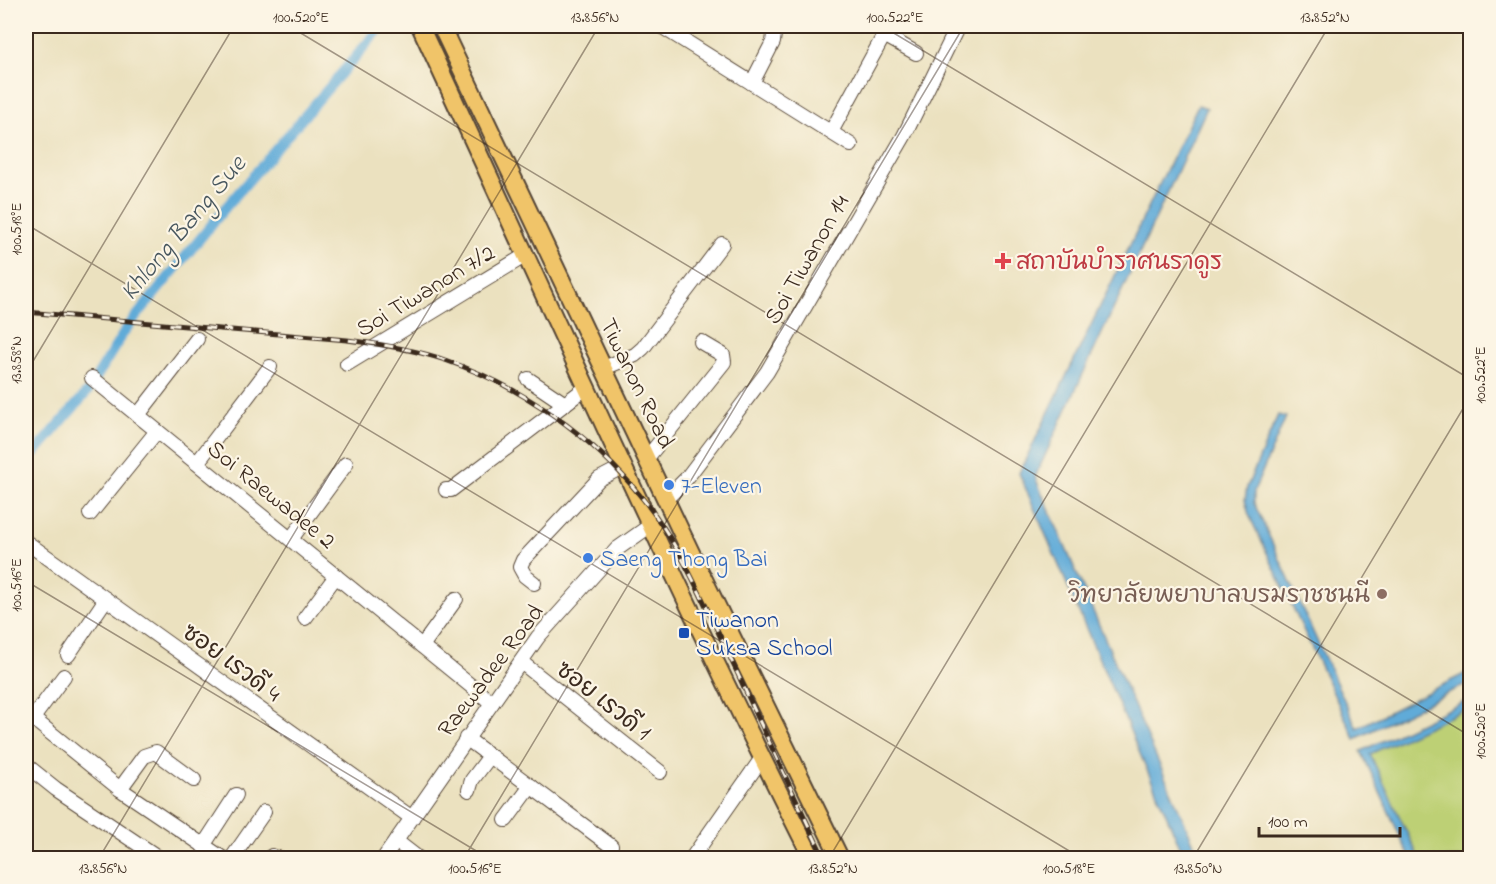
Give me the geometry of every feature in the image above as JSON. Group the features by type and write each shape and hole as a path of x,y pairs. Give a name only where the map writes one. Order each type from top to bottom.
{"main road":[{"name":"Tiwanon Road","path":"420,26 655,532 812,858"},
{"name":"Tiwanon Road","path":"441,26 685,539 840,858"},
{"path":"655,532 685,539"}],"street":[{"path":"661,26 851,145"},
{"path":"752,82 772,42 775,26"},
{"name":"Soi Tiwanon 14","path":"666,499 686,479 767,372 904,136 958,26"},
{"path":"831,132 887,30 916,53"},
{"path":"604,368 635,355 643,348 722,244"},
{"name":"Soi Tiwanon 7/2","path":"347,364 526,255"},
{"path":"138,414 197,339"},
{"path":"647,458 724,362 723,355 701,342"},
{"path":"197,463 270,368"},
{"name":"Soi Raewadee 2","path":"92,378 492,703"},
{"path":"528,379 565,404"},
{"path":"446,490 451,490 587,387"},
{"path":"90,514 157,431"},
{"path":"291,539 346,464"},
{"path":"534,583 525,576 520,567 523,560 599,479 624,466"},
{"name":"Raewadee Road","path":"384,858 538,637 617,549 655,532"},
{"name":"ซอย เรวดี 4","path":"26,542 412,818"},
{"path":"305,618 336,576"},
{"path":"68,655 106,599"},
{"path":"422,646 456,599"},
{"name":"ซอย เรวดี 1","path":"520,662 660,772"},
{"path":"64,676 29,716 120,789 222,858"},
{"path":"466,738 611,846"},
{"path":"120,789 144,756 156,752 194,780"},
{"path":"469,790 472,780 490,756"},
{"path":"692,858 762,758"},
{"path":"26,765 56,789 159,858"},
{"path":"506,820 531,786"},
{"path":"203,846 236,795"},
{"path":"232,858 264,812"},
{"path":"396,841 418,858"},
{"path":"269,858 272,856 278,858"}],"green space":[{"path":"1470,707 1470,858 1419,858 1369,754"}],"water":[{"path":"1198,105 1207,108 1035,477 1200,858 1185,858 1019,473"},
{"path":"1278,415 1286,417 1254,491 1254,503 1357,728 1470,671 1470,682 1355,739 1249,515 1245,500 1247,487"},
{"path":"1470,699 1470,707 1370,754 1419,858 1410,858 1361,751"}],"waterway":[{"name":"Khlong Bang Sue","path":"26,463 88,391 126,329 226,207 382,26"}],"railway":[{"path":"26,312 347,340 396,347 433,356 473,371 501,384 553,415 601,454 623,476 657,518 683,560 824,858"}],"place":[{"name":"สถาบันบำราศนราดูร","path":"1003,261"},
{"name":"7-Eleven","path":"669,485"},
{"name":"Saeng Thong Bai","path":"588,558"},
{"name":"วิทยาลัยพยาบาลบรมราชชนนี","path":"1382,594"},
{"name":"Tiwanon Suksa School","path":"684,633"}]}
